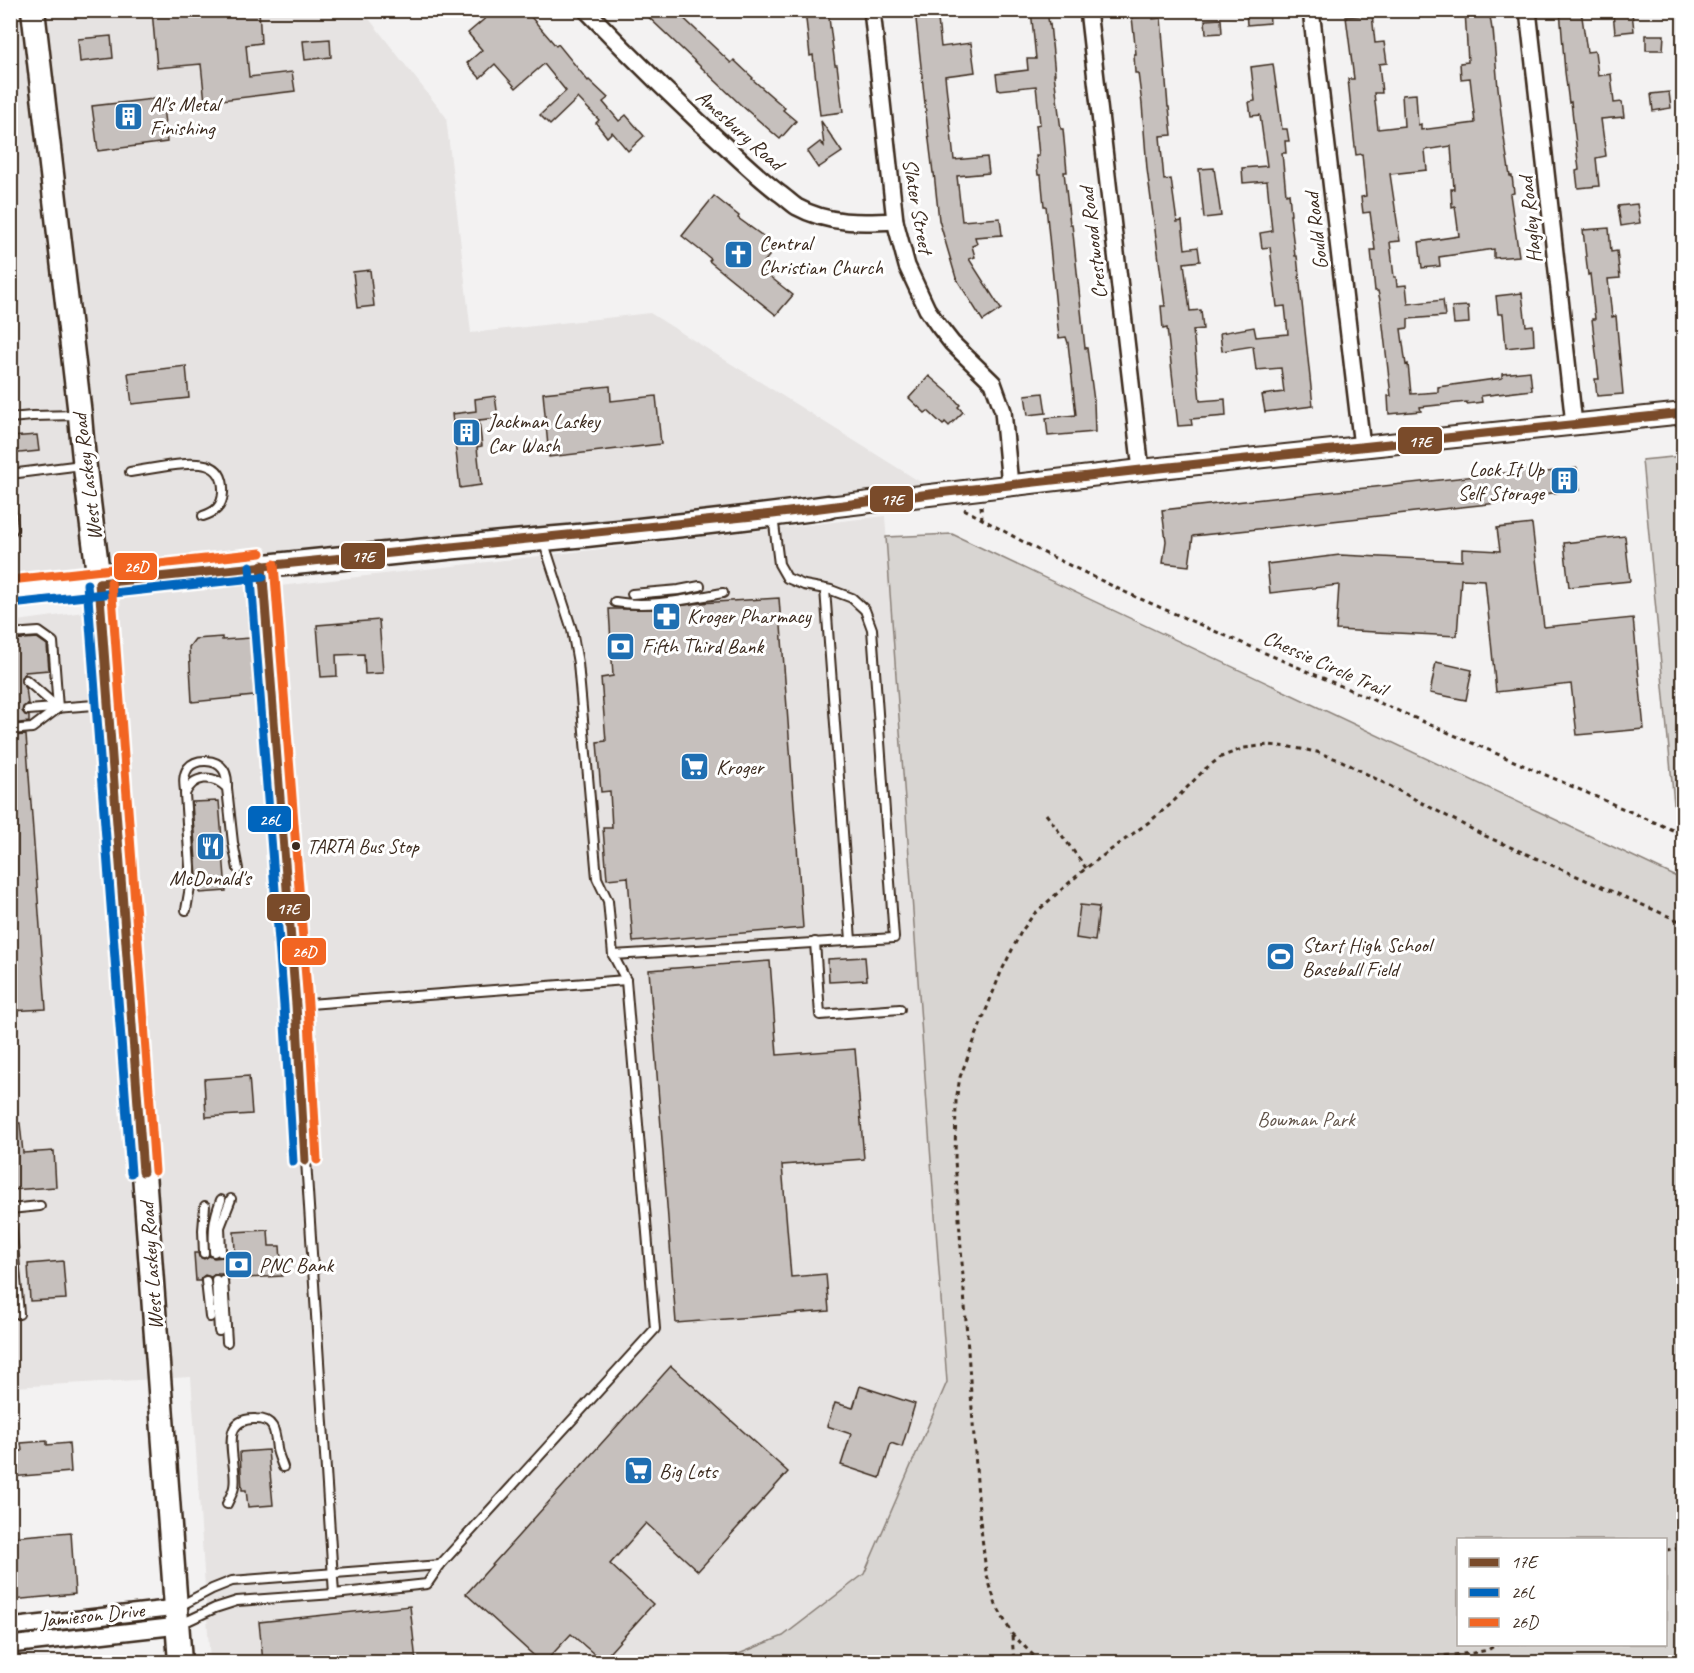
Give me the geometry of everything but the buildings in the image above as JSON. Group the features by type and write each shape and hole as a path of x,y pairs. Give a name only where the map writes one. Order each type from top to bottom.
{"main road":[{"name":"West Laskey Road","path":"33,10 99,583 180,1662"},
{"path":"10,592 542,539 828,507"}],"street":[{"name":"Amesbury Road","path":"586,10 723,145 796,206 843,222 895,221"},
{"name":"Slater Street","path":"872,10 895,221 907,266 927,309 951,343 993,383 1003,411 1010,485"},
{"name":"Crestwood Road","path":"1088,10 1141,470"},
{"name":"Gould Road","path":"1311,10 1362,447"},
{"name":"Hagley Road","path":"1528,10 1574,424"},
{"path":"828,507 1141,470 1683,413"},
{"name":"Jamieson Drive","path":"10,1627 177,1617"},
{"name":"Jamieson Drive","path":"10,1645 177,1617"}],"lane":[{"path":"10,418 80,415"},
{"path":"130,472 192,463 210,466 221,478 223,498 218,508 203,516"},
{"path":"10,474 84,464"},
{"path":"10,497 13,529 10,533"},
{"path":"613,955 894,938 872,629 865,610 852,598 787,578 779,564 773,514"},
{"path":"177,1617 237,1601 427,1584 440,1565 655,1329 626,980 613,955 608,901 597,878 580,682 573,630 542,539"},
{"path":"262,566 296,1005 334,1594"},
{"path":"632,594 679,591 699,586"},
{"path":"825,589 851,940"},
{"path":"615,602 633,605 681,601 723,593"},
{"path":"10,634 39,632 53,642 58,708"},
{"path":"26,680 58,708"},
{"path":"28,710 109,704"},
{"path":"10,730 32,728 58,708"},
{"path":"186,910 191,881 184,781 186,771 192,765 203,761 216,763 221,766 226,777 237,869"},
{"path":"185,794 197,779 217,780 227,788"},
{"path":"815,942 820,1015 900,1009"},
{"path":"296,1005 626,980"},
{"path":"221,1200 215,1215 213,1230 218,1252 220,1227 231,1199"},
{"path":"19,1314 10,1209 40,1206"},
{"path":"204,1253 205,1206"},
{"path":"219,1331 220,1280 227,1342"},
{"path":"206,1281 210,1317"},
{"path":"227,1504 235,1486 233,1431 240,1422 256,1419 269,1423 273,1427 283,1467"},
{"path":"177,1617 212,1589 232,1581 440,1565"}],"path":[{"name":"Chessie Circle Trail","path":"961,507 1038,550 1127,593 1683,835"},
{"path":"1040,1662 1012,1634 996,1605 986,1572 979,1511 955,1160 956,1101 960,1077 1001,972 1021,932 1034,914 1086,868 1171,804 1205,769 1221,757 1244,748 1269,745 1317,752 1342,761 1483,835 1683,923"},
{"path":"1046,814 1086,868"},
{"path":"1667,1550 1683,1548"},
{"path":"1012,1634 1014,1662"},
{"path":"1382,1662 1473,1653 1488,1650 1494,1646"}],"shaded area":[{"path":"11,11 363,11 446,117 471,333 650,313 938,493 268,567 271,587 885,516 947,1382 864,1574 783,1636 719,1662 210,1662 191,1377 13,1387 10,1365 10,622 121,607 118,582 11,592"}],"green space":[{"path":"1684,456 1683,808 1674,804 1642,460"},
{"name":"Bowman Park","path":"952,534 1683,880 1683,1662 719,1662 783,1636 864,1574 947,1382 886,537"}],"transit line":[{"name":"17E","path":"99,583 773,514 1141,470 1684,413"},
{"name":"26D","path":"10,580 261,553"},
{"name":"26D","path":"274,564 308,1004 317,1160"},
{"name":"17E","path":"262,565 296,1005 305,1161"},
{"name":"26L","path":"250,566 284,1006 293,1162"},
{"name":"26L","path":"11,604 263,577"},
{"name":"26D","path":"111,582 155,1171"},
{"name":"17E","path":"99,583 143,1172"},
{"name":"26L","path":"87,584 131,1173"}],"place":[{"name":"Al's Metal Finishing","path":"129,116"},
{"name":"Central Christian Church","path":"738,255"},
{"name":"Jackman Laskey Car Wash","path":"467,433"},
{"name":"Lock It Up Self Storage","path":"1565,481"},
{"name":"Kroger Pharmacy","path":"666,616"},
{"name":"Fifth Third Bank","path":"621,646"},
{"name":"Kroger","path":"695,767"},
{"name":"TARTA Bus Stop","path":"296,846"},
{"name":"McDonald's","path":"210,847"},
{"name":"Start High School Baseball Field","path":"1281,957"},
{"name":"PNC Bank","path":"238,1265"},
{"name":"Big Lots","path":"638,1471"}]}
